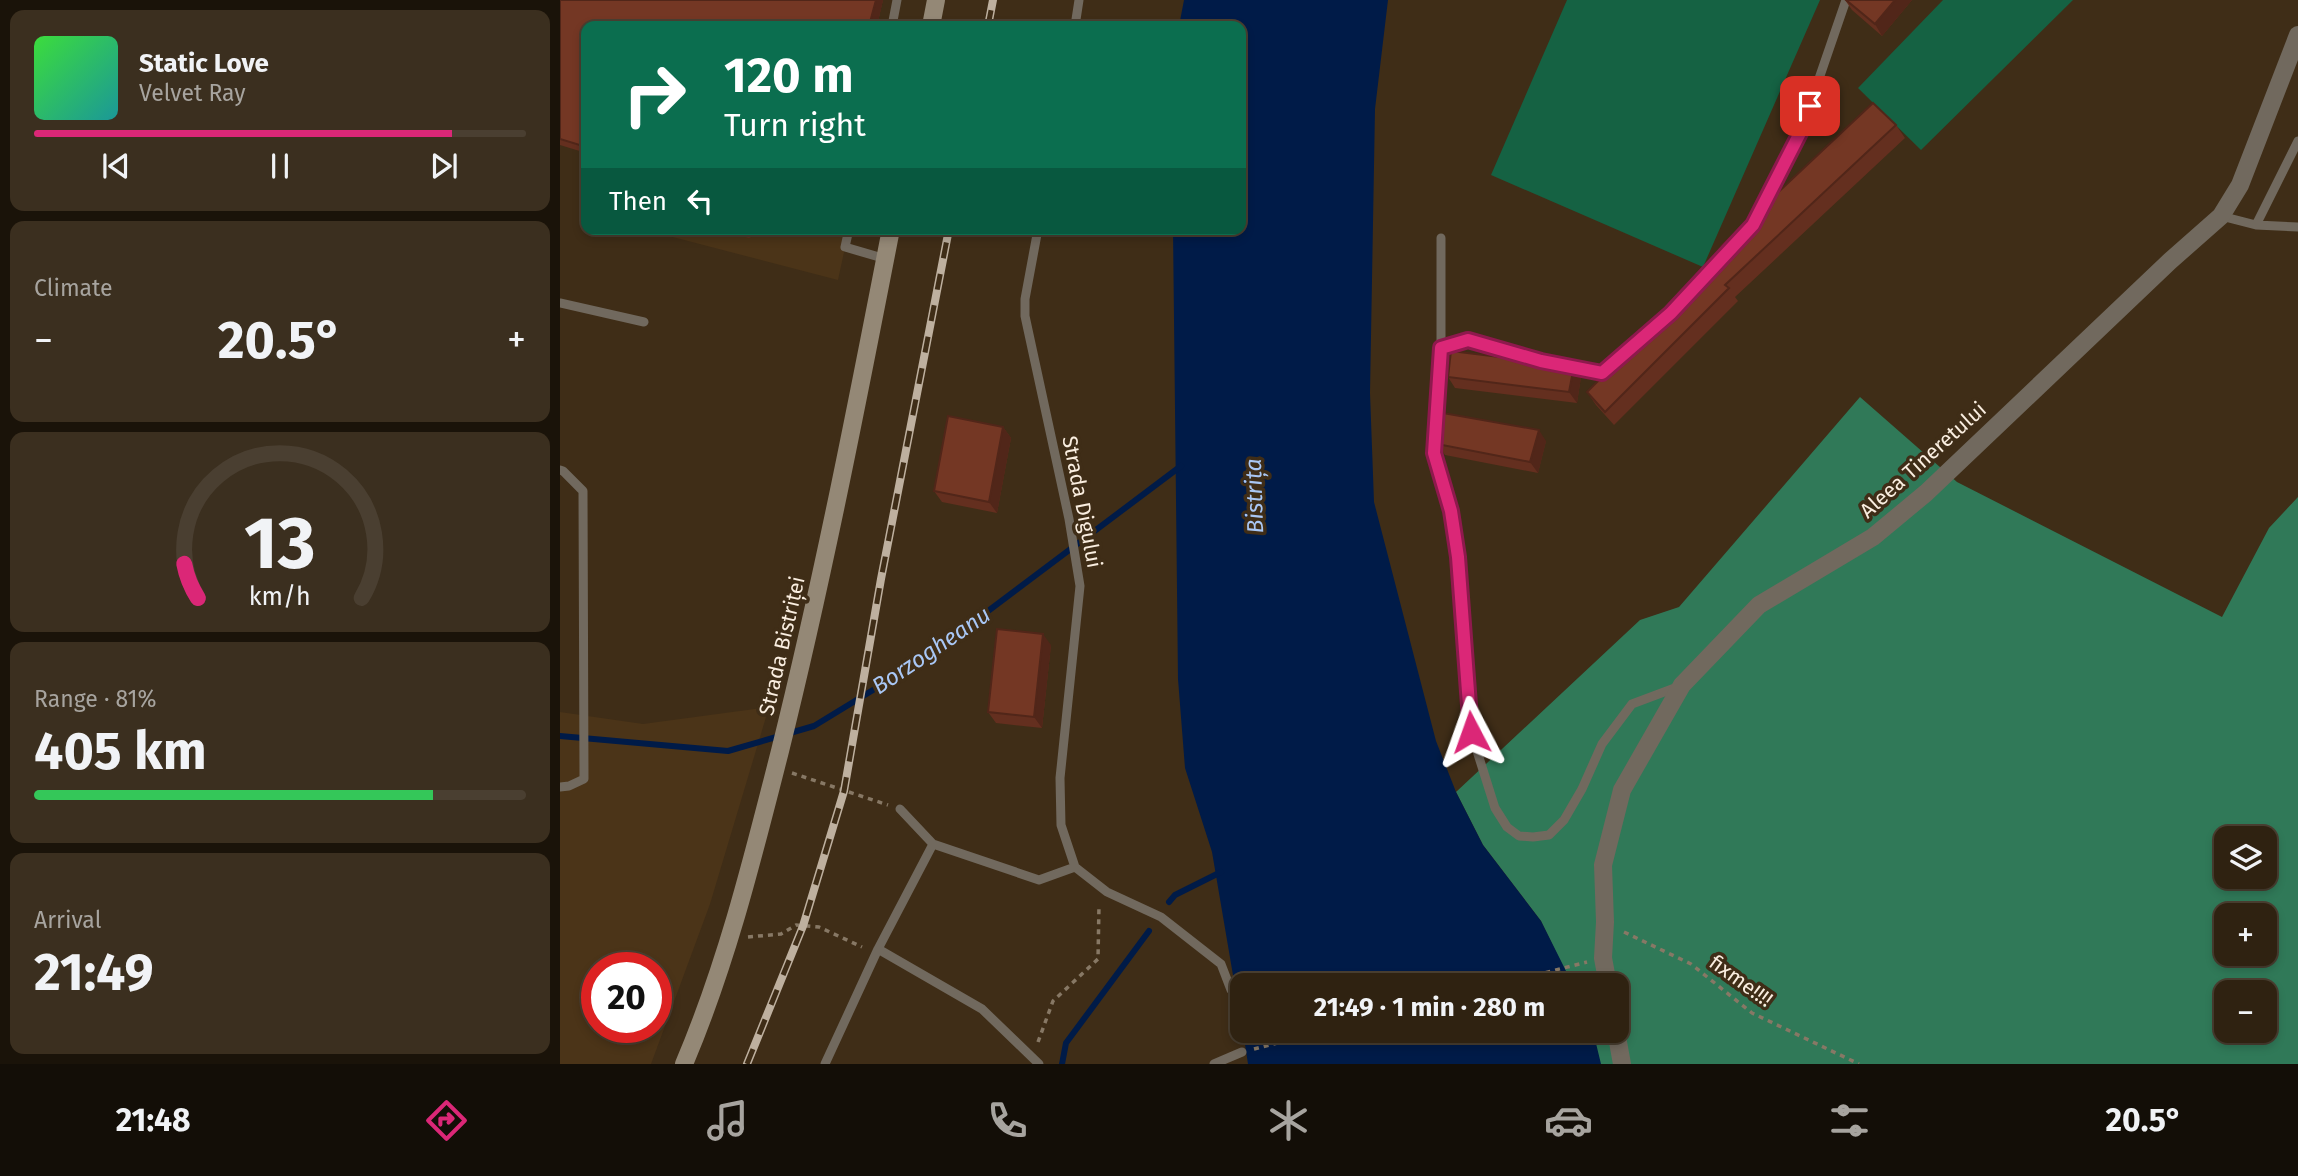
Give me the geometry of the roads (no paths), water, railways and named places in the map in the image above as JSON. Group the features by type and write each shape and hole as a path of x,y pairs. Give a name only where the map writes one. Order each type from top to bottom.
{"main road":[{"path":"932,21 936,0"},
{"name":"Strada Bistriței","path":"684,1064 700,1027 730,939 776,768 836,513 890,235"}],"street":[{"name":"Aleea Tineretului","path":"1606,973 1603,958 1603,865 1622,790 1682,685 1759,605 1872,537 1926,493 2170,261 2221,216 2240,185 2298,35"},
{"path":"1618,1043 1622,1064"}],"lane":[{"path":"893,21 897,0"},
{"path":"1076,21 1079,0"},
{"path":"1753,225 1801,131 1846,0"},
{"path":"2256,225 2298,141"},
{"path":"2221,216 2256,225 2298,227"},
{"path":"848,235 845,247 886,259"},
{"name":"Strada Digului","path":"1037,235 1025,299 1025,316 1069,519 1080,586 1060,778 1061,825 1075,867"},
{"path":"1441,238 1441,348 1434,453 1451,511 1458,557 1471,732 1495,808 1507,828 1519,836 1549,835 1564,820 1582,789 1602,744 1632,704 1682,685"},
{"path":"560,303 644,322"},
{"path":"1441,348 1468,340 1541,361 1602,373 1651,330"},
{"path":"560,470 583,491 585,719 584,779 560,787"},
{"path":"900,809 933,844 1039,880 1075,867 1103,889 1161,917 1221,964 1230,987"},
{"path":"825,1064 878,948 933,844"},
{"path":"878,948 982,1009 1039,1064"},
{"path":"1214,1064 1242,1052"}],"water":[{"name":"Bistrița","path":"1184,0 1388,0 1375,109 1370,393 1374,502 1436,741 1456,792 1483,845 1541,921 1567,973 1233,973 1212,852 1185,768 1178,679 1173,235 1246,235 1246,21 1180,21"},
{"path":"1245,1043 1596,1043 1601,1064 1248,1064"}],"waterway":[{"name":"Borzogheanu","path":"560,736 728,751 814,726 927,657 1181,466"},
{"path":"1169,902 1175,895 1221,872"},
{"path":"1062,1064 1066,1043 1149,931"}],"railway":[{"path":"989,21 993,0"},
{"path":"747,1064 803,926 844,791 881,579 948,235"}]}
